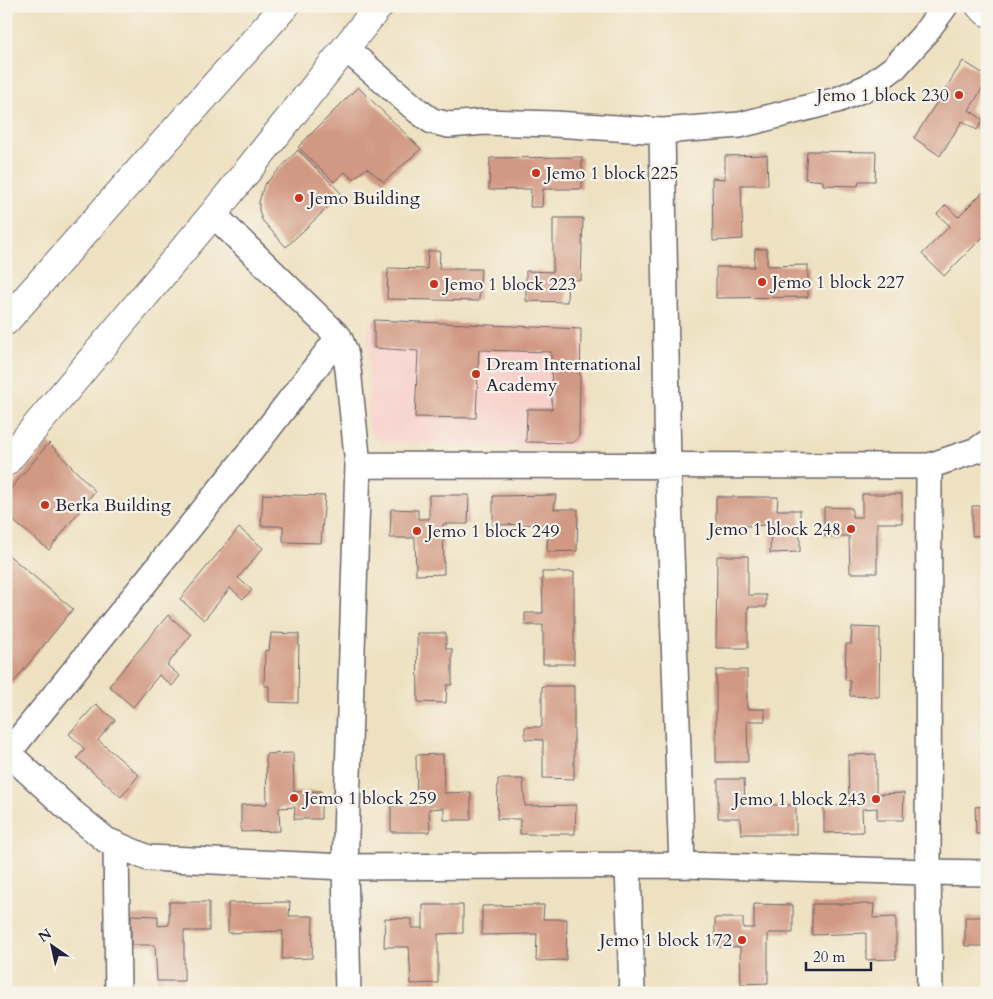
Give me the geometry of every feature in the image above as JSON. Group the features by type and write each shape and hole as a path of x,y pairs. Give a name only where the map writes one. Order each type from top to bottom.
{"main road":[{"path":"9,312 285,6"},
{"path":"6,462 213,214 379,6"},
{"path":"980,6 987,12"}],"street":[{"path":"345,48 418,111 432,121 449,125 485,122 662,130 740,125 837,100 868,87 895,67 923,36 945,6"},
{"path":"662,130 668,466 682,864"},
{"path":"213,214 339,337 345,352 348,369 358,465 345,867 348,993"},
{"path":"339,337 248,456 7,753 72,812 106,840 148,858 345,867 682,864 987,873"},
{"path":"358,465 929,466 977,450 987,443"},
{"path":"929,466 928,872 930,993"},
{"path":"116,844 118,993"},
{"path":"628,865 632,993"}],"shaded area":[{"name":"Dream International Academy","path":"369,320 583,327 582,436 580,441 574,446 560,449 381,441 374,437 370,431 368,421"}],"building":[{"name":"Jemo 1 block 230","path":"963,61 987,76 987,81 969,110 983,120 977,130 962,121 940,156 914,138"},
{"path":"358,87 421,149 384,182 367,168 353,179 345,172 334,182 298,147"},
{"name":"Jemo Building","path":"298,150 342,194 286,247 262,220 259,202 264,185"},
{"path":"807,151 876,152 875,181 859,181 858,186 823,185 823,181 805,179"},
{"path":"767,155 768,185 741,185 743,239 713,241 712,178 725,179 725,156"},
{"name":"Jemo 1 block 225","path":"582,157 582,189 543,189 542,207 530,207 531,189 489,190 490,158"},
{"path":"987,188 987,233 944,276 922,254 950,226 937,214 946,205 958,217"},
{"path":"553,218 583,218 581,280 568,279 567,302 526,301 526,271 553,272"},
{"name":"Jemo 1 block 227","path":"755,249 767,249 767,266 808,265 808,297 716,298 716,267 754,267"},
{"name":"Jemo 1 block 223","path":"428,251 440,251 439,269 481,269 479,301 387,299 388,268 427,269"},
{"path":"374,320 581,329 579,436 573,443 526,442 527,409 552,409 551,352 479,350 476,418 415,417 418,351 374,348"},
{"name":"Berka Building","path":"49,443 95,491 49,550 6,515 6,494"},
{"path":"263,494 325,496 321,543 283,542 283,526 261,526"},
{"name":"Jemo 1 block 248","path":"862,494 902,494 902,523 877,523 877,573 850,573 849,536 824,536 824,507 852,508 852,517 862,517"},
{"name":"Jemo 1 block 249","path":"429,495 469,495 468,524 443,524 444,574 416,575 415,538 390,538 391,509 418,510 418,519 429,519"},
{"path":"556,495 554,509 578,509 577,551 547,552 548,524 493,525 493,496"},
{"path":"716,497 778,497 777,510 800,510 800,552 770,553 771,525 716,527"},
{"path":"972,506 987,506 987,535 972,536"},
{"path":"239,528 263,548 238,578 252,590 243,599 230,588 204,620 180,599"},
{"path":"6,553 73,609 6,692"},
{"path":"717,556 748,556 748,595 766,595 766,607 748,607 748,648 716,648"},
{"path":"542,572 574,572 574,664 543,664 543,625 525,625 525,613 543,613"},
{"path":"168,615 191,635 167,665 180,676 172,686 159,675 133,707 109,686"},
{"path":"852,627 880,628 879,697 850,696 850,680 845,680 846,644 851,644"},
{"path":"271,633 299,634 298,703 269,702 269,686 264,686 265,650 269,651"},
{"path":"417,633 446,633 446,649 452,649 452,685 447,685 446,703 418,702"},
{"path":"716,670 747,670 747,709 765,709 765,721 747,721 748,762 716,762"},
{"path":"542,686 574,686 574,779 543,778 543,740 525,739 525,727 542,727"},
{"path":"96,704 115,720 98,740 139,775 121,797 77,758 85,749 69,734"},
{"name":"Jemo 1 block 259","path":"293,753 294,792 321,791 321,819 294,819 295,807 279,808 280,831 241,832 241,805 267,804 266,754"},
{"path":"443,754 444,793 471,792 471,820 444,820 444,808 429,809 430,832 391,832 391,806 417,805 416,755"},
{"name":"Jemo 1 block 243","path":"876,754 876,794 904,793 903,820 877,820 877,808 862,809 863,832 824,833 824,806 849,805 848,755"},
{"path":"498,779 523,779 525,806 576,805 575,834 520,834 520,819 497,819"},
{"path":"718,779 744,779 745,805 796,805 796,834 741,834 740,818 718,818"},
{"path":"987,806 987,833 976,834 975,807"},
{"path":"169,902 209,902 209,931 184,931 184,981 157,981 155,945 131,945 131,915 158,916 158,926 169,925"},
{"path":"290,902 289,916 313,916 312,958 282,959 283,931 228,933 228,903"},
{"name":"Jemo 1 block 172","path":"754,904 793,905 793,933 768,933 768,983 741,984 740,947 715,947 715,918 743,918 743,928 754,928"},
{"path":"812,904 874,904 873,918 896,917 896,959 866,960 866,933 812,935"},
{"path":"423,905 463,905 463,933 438,934 438,983 411,984 409,947 384,947 385,918 412,919 412,928 423,928"},
{"path":"544,905 543,919 567,919 566,960 536,961 537,934 482,935 482,906"},
{"path":"965,917 987,917 987,946 965,946"}],"place":[{"name":"Jemo 1 block 230","path":"959,95"},
{"name":"Jemo 1 block 225","path":"536,173"},
{"name":"Jemo Building","path":"299,198"},
{"name":"Jemo 1 block 227","path":"762,282"},
{"name":"Jemo 1 block 223","path":"434,284"},
{"name":"Dream International Academy","path":"476,374"},
{"name":"Berka Building","path":"45,505"},
{"name":"Jemo 1 block 248","path":"851,529"},
{"name":"Jemo 1 block 249","path":"417,531"},
{"name":"Jemo 1 block 259","path":"294,798"},
{"name":"Jemo 1 block 243","path":"876,799"},
{"name":"Jemo 1 block 172","path":"742,940"}]}
